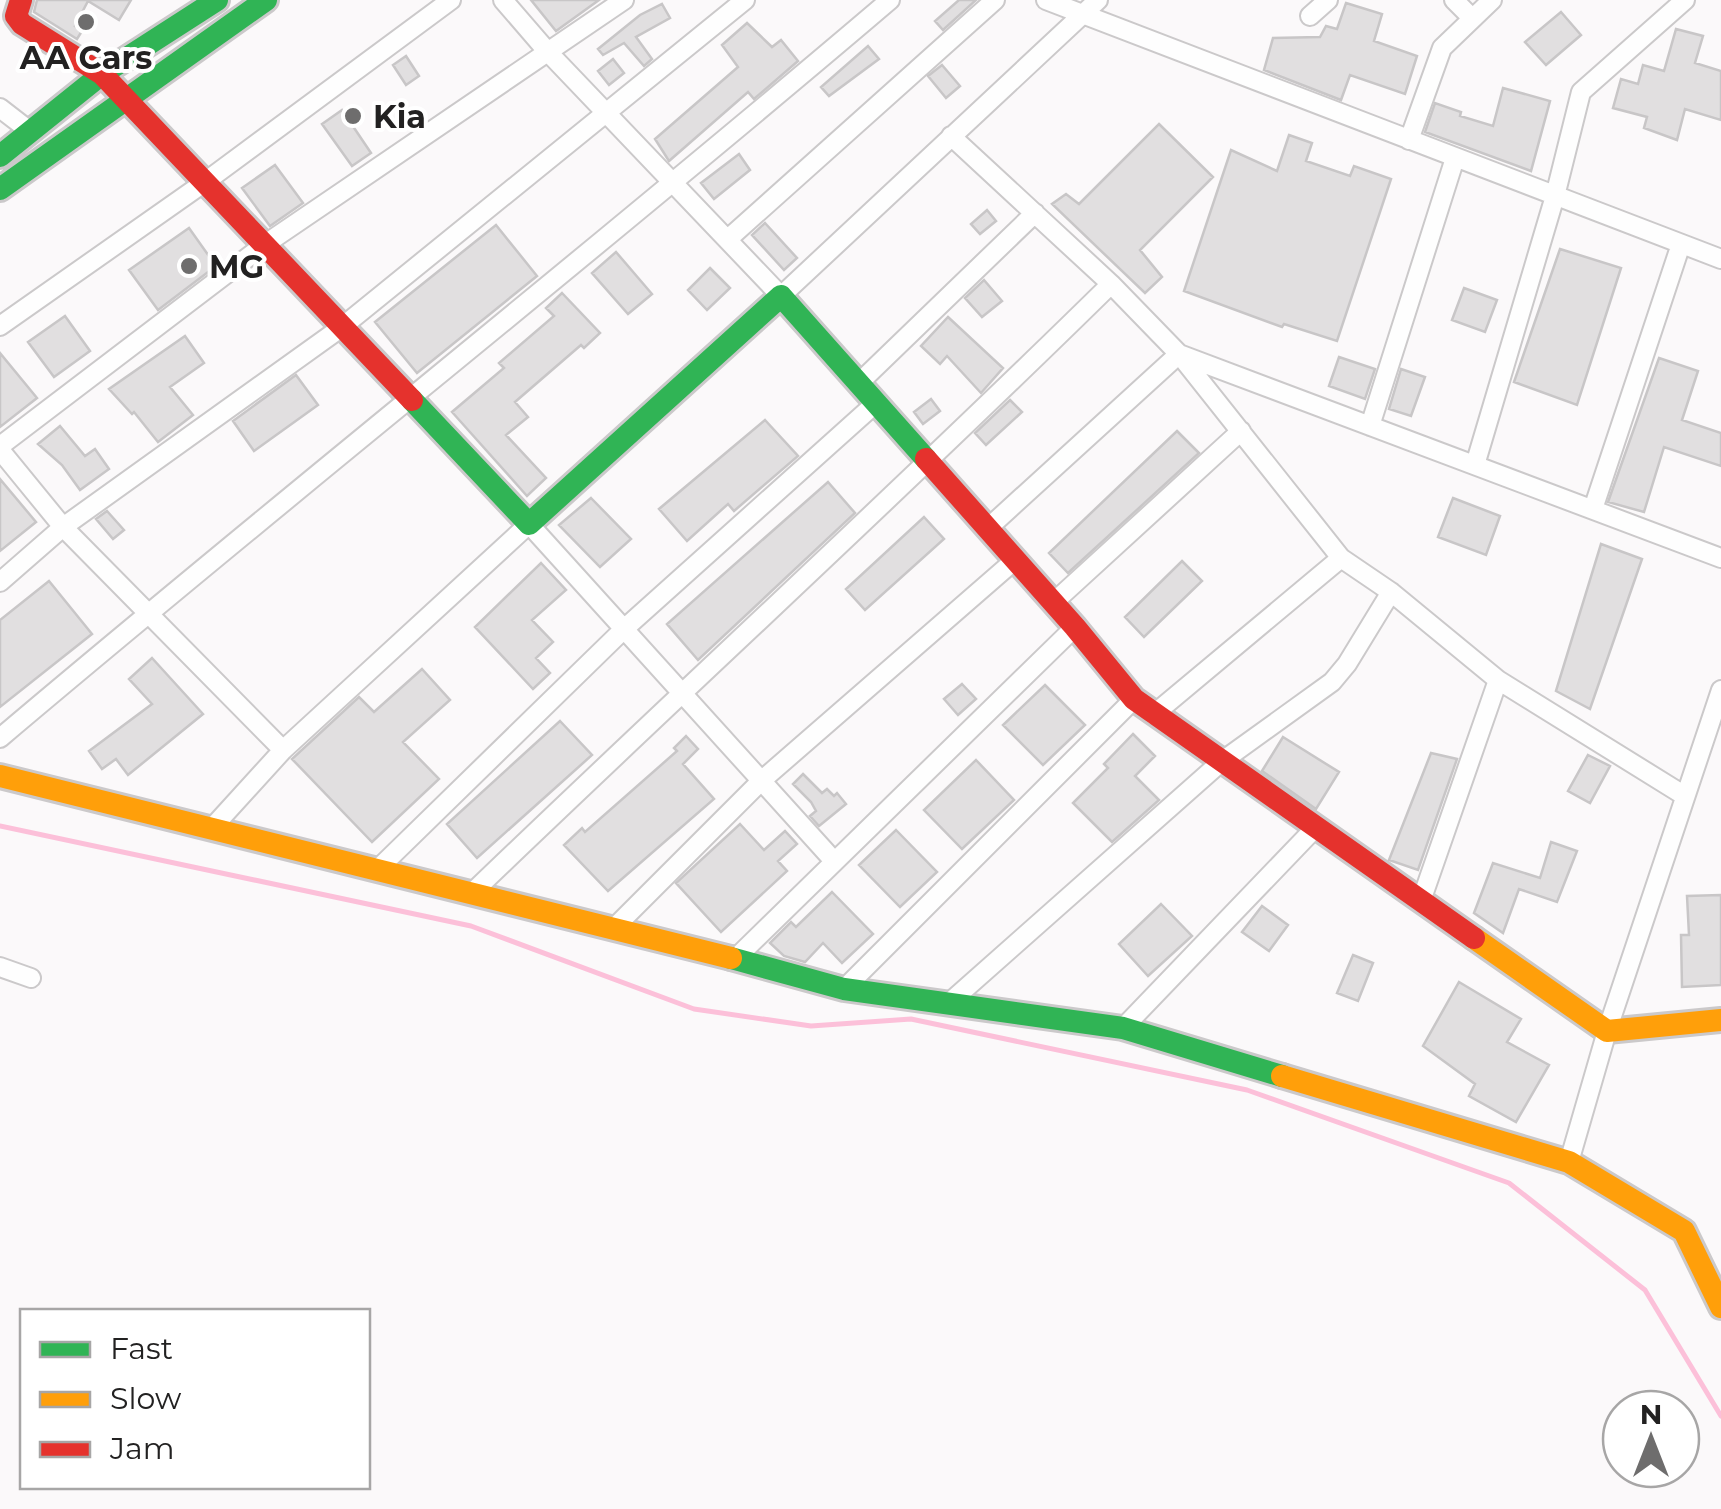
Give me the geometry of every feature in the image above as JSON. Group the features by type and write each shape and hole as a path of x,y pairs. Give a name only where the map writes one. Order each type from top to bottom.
{"street":[{"path":"21,0 16,16 22,24 102,74 529,524 834,861"},
{"path":"0,156 102,74 217,0"},
{"path":"0,188 266,0"},
{"path":"503,0 781,296 1053,602 1134,700 1153,716 1607,1031 1721,1020"},
{"path":"283,750 63,527 0,448 264,245 624,0"},
{"path":"0,582 63,527 342,327 745,0"},
{"path":"0,738 408,397 676,182 890,0"},
{"path":"728,239 995,0"},
{"path":"1046,0 1721,259"},
{"path":"212,828 283,750 781,296 1098,0"},
{"path":"1310,16 1328,0"},
{"path":"1454,0 1472,18"},
{"path":"1409,140 1442,48 1492,0"},
{"path":"1475,465 1556,196 1580,92 1685,0"},
{"path":"0,326 206,182 439,3"},
{"path":"0,108 31,132"},
{"path":"952,136 1112,284 1179,354 1341,558 1391,592 1498,680 1684,796"},
{"path":"1370,426 1455,158"},
{"path":"859,384 1035,214"},
{"path":"1593,509 1681,244"},
{"path":"474,892 1112,284"},
{"path":"1179,354 1721,558"},
{"path":"987,529 1179,354"},
{"path":"378,869 624,629 876,403"},
{"path":"1053,602 1240,431"},
{"path":"1153,716 1341,558"},
{"path":"616,927 762,781 1015,560"},
{"path":"949,1003 1221,762 1332,682 1391,592"},
{"path":"736,958 1075,628"},
{"path":"1421,900 1498,680"},
{"path":"1568,1162 1607,1031 1721,690"},
{"path":"844,988 1134,700"},
{"path":"0,776 616,927 844,988 1123,1028 1568,1162 1684,1231 1721,1307"},
{"path":"1123,1028 1316,827"},
{"path":"0,967 31,978"}],"building":[{"path":"37,0 131,0 119,20 88,1 75,26 82,31 77,39 34,12"},
{"path":"531,0 599,0 556,31"},
{"path":"959,0 976,0 943,30 935,21"},
{"path":"1346,3 1382,14 1374,41 1417,56 1405,94 1350,75 1341,100 1264,70 1273,38 1320,37 1326,26 1337,29"},
{"path":"662,4 670,18 636,37 652,59 644,66 624,43 603,55 598,49 640,15"},
{"path":"1561,12 1581,35 1546,65 1525,42"},
{"path":"747,23 772,47 781,40 798,61 754,99 748,92 669,161 655,139 738,67 722,45"},
{"path":"1676,29 1703,36 1695,63 1721,71 1721,120 1685,109 1677,140 1644,128 1647,117 1613,108 1621,79 1638,84 1643,65 1664,71"},
{"path":"868,46 879,59 829,96 821,87"},
{"path":"406,56 419,76 406,85 393,65"},
{"path":"613,59 624,73 609,85 598,71"},
{"path":"942,65 960,86 946,98 928,76"},
{"path":"1503,88 1550,101 1531,171 1425,132 1435,103 1493,126"},
{"path":"342,110 371,153 352,166 322,124"},
{"path":"1159,124 1213,177 1140,250 1162,277 1145,293 1052,204 1066,194 1079,204"},
{"path":"1289,135 1312,143 1306,161 1350,176 1354,166 1391,179 1337,341 1284,324 1282,327 1184,291 1231,150 1277,171"},
{"path":"739,154 750,170 714,199 701,183"},
{"path":"275,165 303,203 270,226 242,188"},
{"path":"987,210 996,221 980,234 971,224"},
{"path":"765,223 797,258 784,270 752,235"},
{"path":"496,225 537,276 417,373 375,322"},
{"path":"189,228 216,266 158,310 129,270"},
{"path":"1560,249 1621,268 1577,405 1514,382"},
{"path":"616,252 652,294 628,314 592,273"},
{"path":"710,268 730,288 707,310 688,290"},
{"path":"984,280 1002,301 982,317 965,298"},
{"path":"1464,288 1497,300 1485,332 1452,320"},
{"path":"562,293 600,333 515,402 528,417 506,435 546,478 527,496 452,412 504,368 499,363 554,316 546,308"},
{"path":"65,316 90,351 54,377 28,342"},
{"path":"948,317 1003,368 981,393 947,356 940,364 921,346"},
{"path":"185,336 204,363 170,387 193,415 158,442 109,389"},
{"path":"0,353 37,398 0,427"},
{"path":"1339,357 1375,369 1365,399 1329,386"},
{"path":"1659,358 1698,371 1682,420 1721,433 1721,466 1664,447 1644,512 1608,502"},
{"path":"1401,369 1425,377 1411,416 1389,409"},
{"path":"296,375 318,405 254,451 233,421"},
{"path":"931,399 940,411 923,424 914,412"},
{"path":"1010,400 1022,412 986,445 975,433"},
{"path":"765,420 798,456 734,511 728,504 687,541 659,509"},
{"path":"60,426 85,456 95,449 109,469 80,490 62,465 38,444"},
{"path":"1177,431 1199,453 1068,573 1049,553"},
{"path":"0,479 36,522 0,551"},
{"path":"828,482 855,513 698,660 667,624"},
{"path":"591,498 631,539 600,567 559,525"},
{"path":"1453,498 1500,516 1486,555 1438,537"},
{"path":"107,511 124,530 113,539 96,519"},
{"path":"924,517 944,539 865,610 846,589"},
{"path":"1601,544 1642,559 1590,709 1556,691"},
{"path":"1182,561 1202,581 1144,637 1125,617"},
{"path":"541,563 566,590 532,620 553,642 536,658 550,673 533,689 475,627"},
{"path":"49,581 92,634 0,707 0,620"},
{"path":"152,658 203,714 128,775 116,759 102,769 89,751 152,704 129,679"},
{"path":"422,669 450,700 403,742 439,779 372,842 292,759 359,697 374,712"},
{"path":"962,684 976,699 958,715 944,699"},
{"path":"1045,685 1085,725 1043,765 1003,725"},
{"path":"560,721 592,755 477,858 447,824"},
{"path":"1133,734 1155,756 1135,776 1159,800 1112,842 1073,803 1108,768 1104,764"},
{"path":"686,736 698,749 683,764 714,799 608,891 564,845 582,828 585,832 677,751 674,748"},
{"path":"1283,737 1339,772 1316,809 1262,771"},
{"path":"1431,753 1457,759 1418,870 1389,860"},
{"path":"1588,755 1610,766 1590,803 1568,791"},
{"path":"976,760 1014,800 962,849 924,810"},
{"path":"803,774 822,793 827,789 834,796 837,793 846,804 819,826 810,816 816,811 811,802 793,784"},
{"path":"740,824 764,850 785,831 797,844 778,861 787,871 721,932 676,883"},
{"path":"896,830 937,872 900,907 859,865"},
{"path":"1551,842 1577,851 1557,902 1519,889 1503,933 1474,913 1493,863 1540,878"},
{"path":"832,892 873,934 842,963 823,943 805,962 784,956 770,943 791,922 796,927"},
{"path":"1721,895 1721,985 1682,987 1681,935 1689,935 1687,896"},
{"path":"1161,904 1192,936 1148,976 1119,944"},
{"path":"1262,906 1288,925 1269,951 1242,932"},
{"path":"1353,955 1373,963 1358,1001 1337,993"},
{"path":"1459,982 1521,1019 1507,1042 1549,1065 1516,1122 1469,1096 1475,1084 1423,1046"}],"waterway":[{"path":"0,826 471,926 694,1009 811,1026 911,1019 1247,1090 1509,1183 1645,1290 1721,1416"}],"traffic: fast":[{"path":"0,156 102,74 217,0"},
{"path":"0,189 266,0"},
{"path":"412,400 529,524 781,296 926,459"},
{"path":"731,958 844,989 1123,1028 1282,1076"}],"traffic: slow":[{"path":"0,776 731,958"},
{"path":"1474,938 1607,1031 1721,1020"},
{"path":"1282,1076 1569,1162 1684,1231 1721,1307"}],"traffic: jam":[{"path":"21,0 16,16 22,24 102,74 412,400"},
{"path":"926,459 1134,699 1474,938"}],"place":[{"name":"AA Cars","path":"86,22"},
{"name":"Kia","path":"353,116"},
{"name":"MG","path":"189,266"}]}
